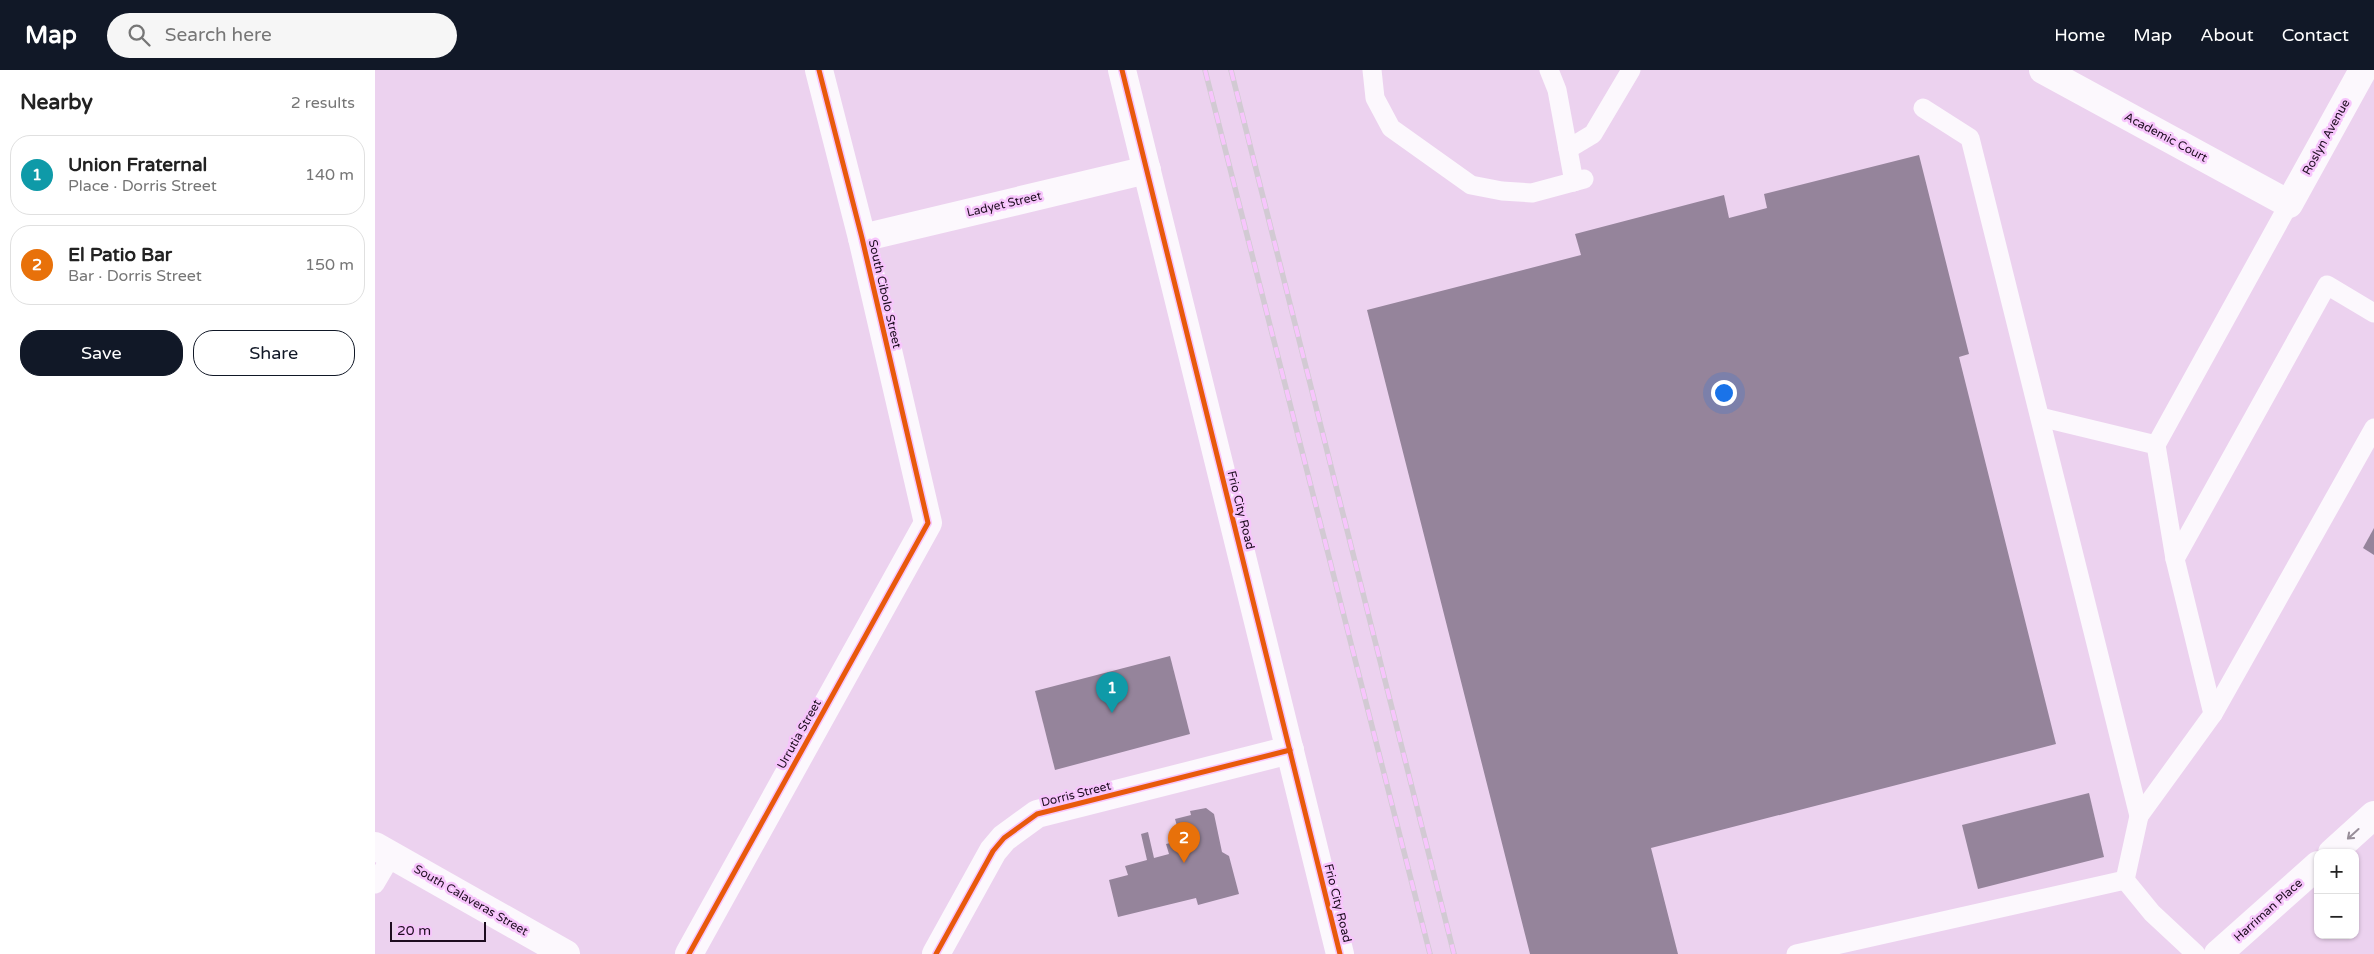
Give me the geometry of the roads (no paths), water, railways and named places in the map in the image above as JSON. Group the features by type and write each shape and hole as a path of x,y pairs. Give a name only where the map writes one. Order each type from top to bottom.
{"street":[{"name":"South Cibolo Street","path":"819,70 861,238 928,523"},
{"name":"Frio City Road","path":"1121,70 1341,954"},
{"name":"Academic Court","path":"2043,70 2289,204"},
{"name":"Roslyn Avenue","path":"2289,204 2363,70"},
{"name":"Ladyet Street","path":"861,238 1147,170"},
{"name":"Urrutia Street","path":"689,954 928,523"},
{"name":"Dorris Street","path":"936,954 993,851 1004,838 1037,814 1290,750"},
{"path":"2336,849 2374,815"},
{"name":"South Calaveras Street","path":"383,851 566,954"},
{"name":"Harriman Place","path":"2218,954 2314,869"}],"lane":[{"path":"1372,70 1375,98 1391,128 1471,185 1502,191 1532,193 1579,181 1568,150 1557,90 1549,70"},
{"path":"1568,150 1593,134 1631,70"},
{"path":"1923,108 1970,138 2139,816"},
{"path":"2213,714 2175,559 2156,446 2289,204"},
{"path":"2175,559 2327,285 2374,313"},
{"path":"2040,416 2156,446"},
{"path":"2125,880 2139,816 2213,714 2374,428"},
{"path":"375,884 383,851"},
{"path":"1796,954 2125,880"},
{"path":"2125,880 2152,913 2196,954"}],"railway":[{"path":"1205,70 1430,954"},
{"path":"1231,70 1454,954"}],"place":[{"name":"Union Fraternal","path":"1112,713"},
{"name":"El Patio Bar","path":"1184,863"}]}
